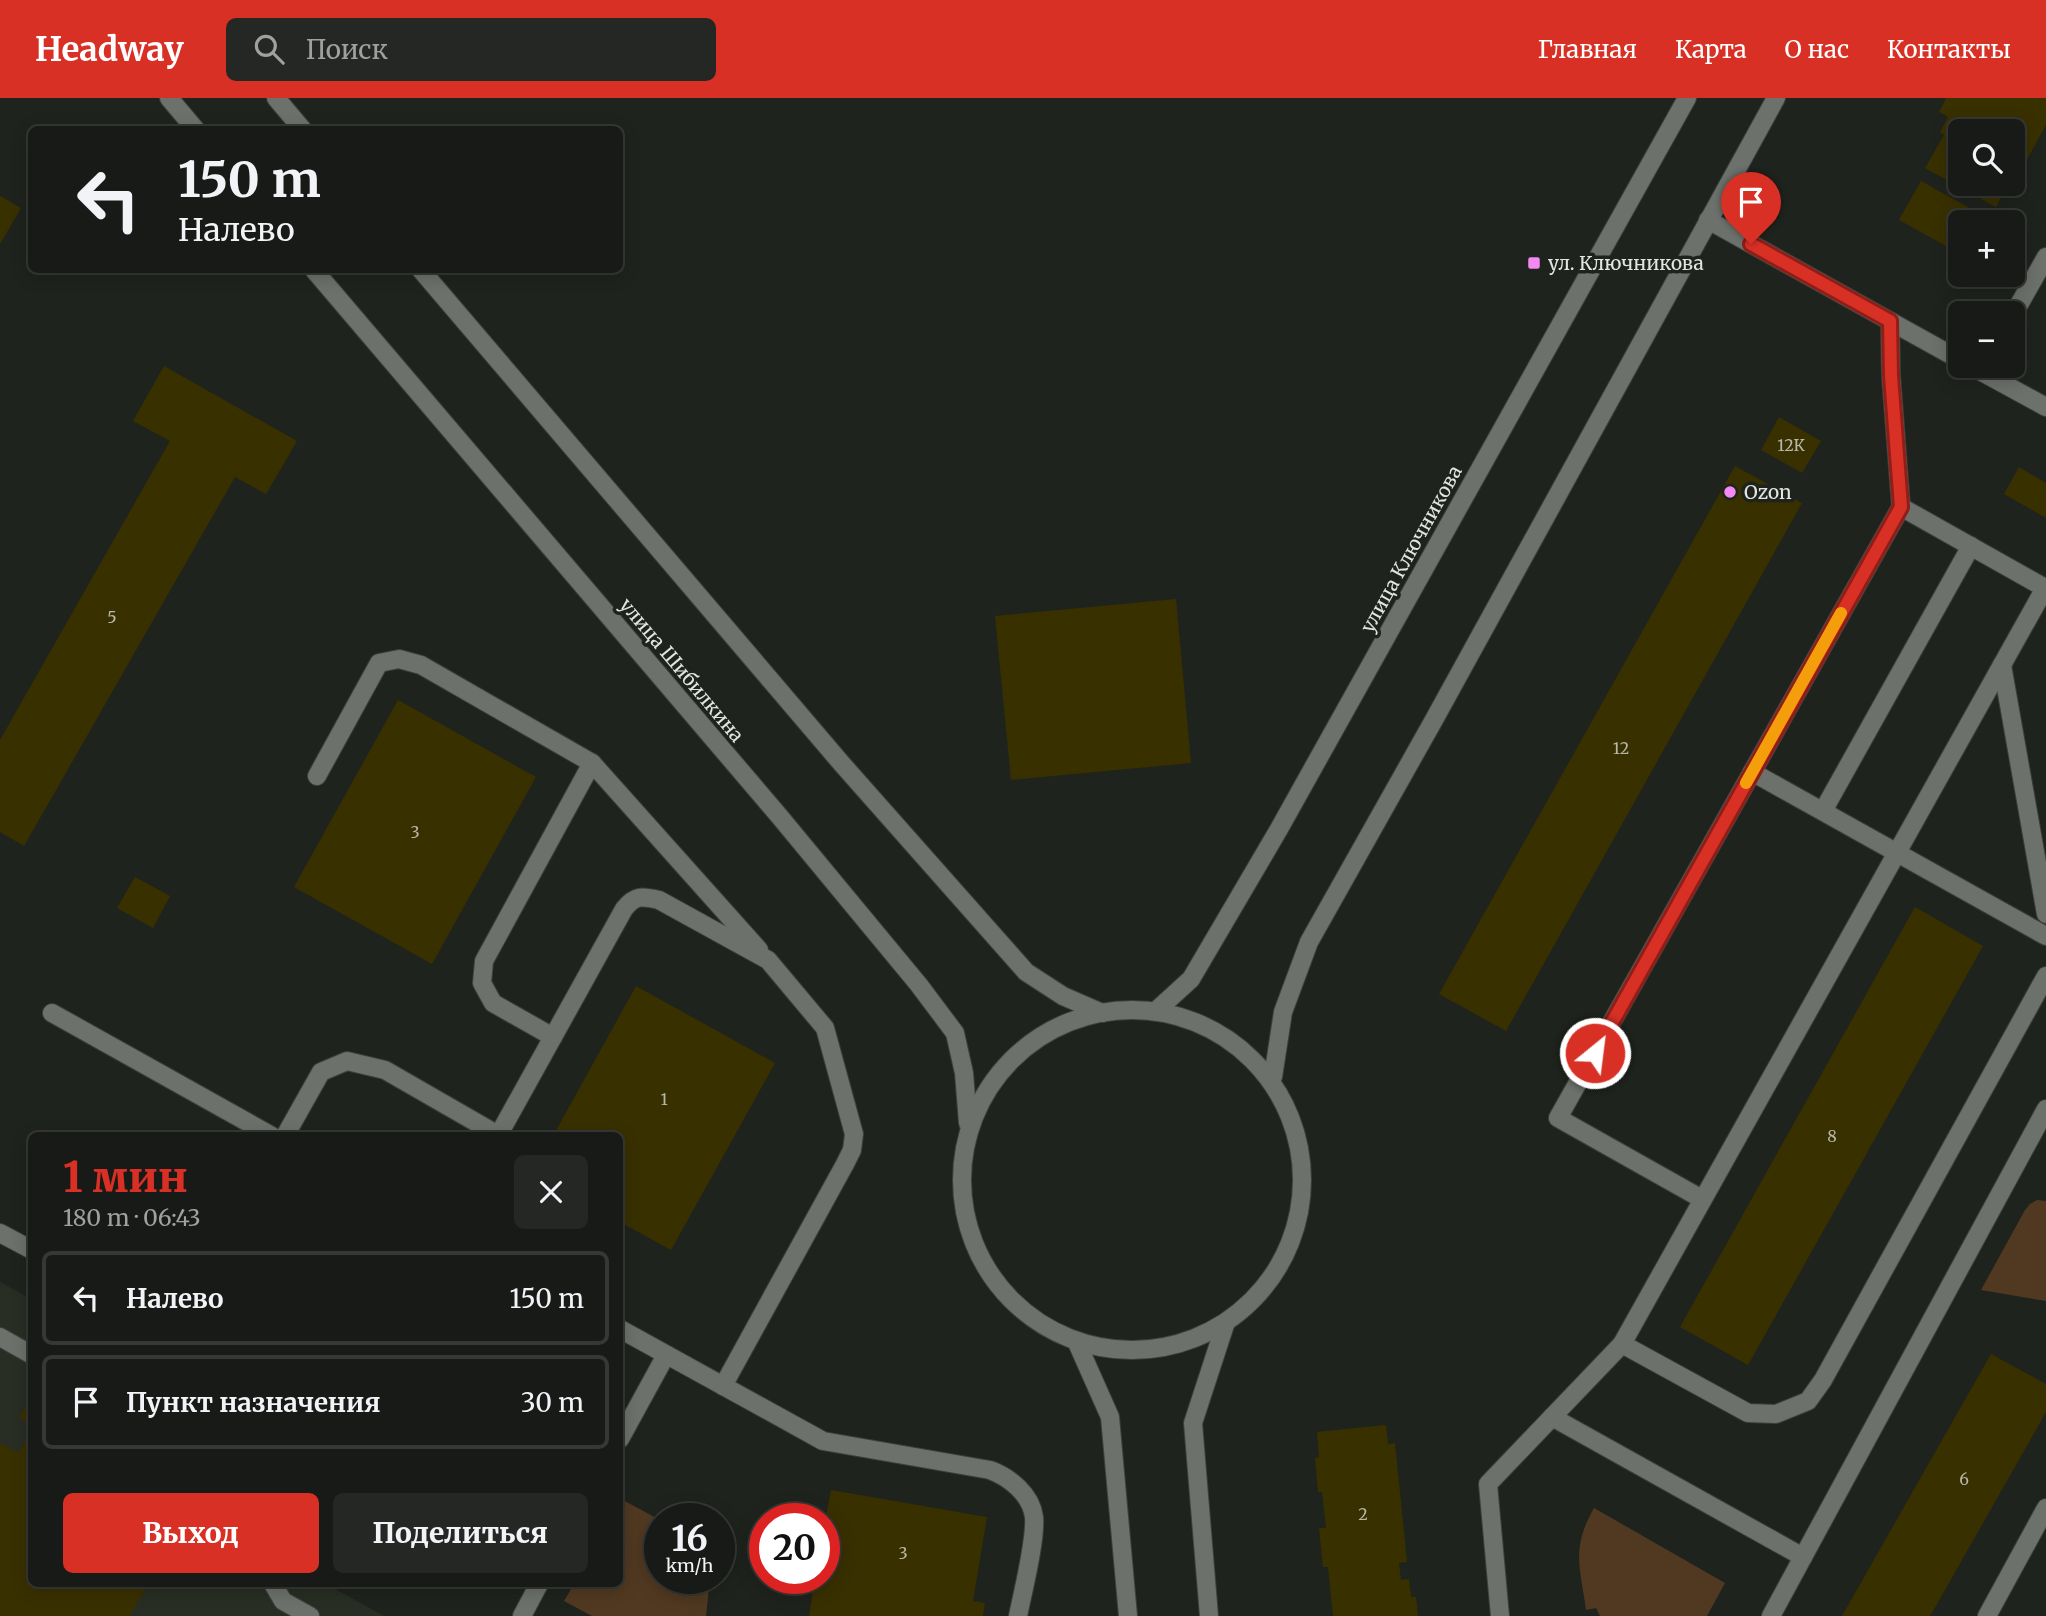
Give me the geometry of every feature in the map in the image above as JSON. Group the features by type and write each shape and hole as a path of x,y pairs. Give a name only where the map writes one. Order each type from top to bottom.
{"street":[{"path":"169,98 193,126"},
{"path":"276,98 300,126"},
{"name":"улица Ключникова","path":"1157,1010 1191,979 1279,829 1687,98"},
{"path":"1273,1077 1283,1012 1310,942 1776,98"},
{"path":"1708,220 1948,352"},
{"path":"2021,301 2046,257"},
{"name":"улица Шибилкина","path":"317,273 780,817 919,985 955,1033 964,1073 968,1123"},
{"path":"424,273 842,764 1026,972 1063,996 1102,1013"},
{"path":"1702,1199 1558,1118 1901,507 1891,376 1890,321"},
{"path":"1997,378 2046,407"},
{"path":"1500,1616 1488,1484 1622,1344 2045,588 1901,507"},
{"path":"1823,811 1971,546"},
{"path":"317,776 379,663 399,659 421,665 592,763 825,1028 854,1134 852,1150 723,1386"},
{"path":"2001,665 2046,914"},
{"path":"553,1037 493,1003 482,983 484,961 592,763"},
{"path":"1752,772 2046,936"},
{"path":"500,1132 632,899 642,896 659,900 768,960"},
{"path":"1622,1344 1748,1413 1776,1414 1808,1401 1823,1380 2046,976"},
{"path":"1116,1010 1157,1010 1208,1031 1273,1077 1302,1158 1302,1208 1288,1252 1265,1292 1225,1325 1195,1338 1142,1351 1079,1345 1034,1319 992,1276 969,1233 961,1184 963,1142 968,1123 998,1069 1026,1042 1050,1028 1079,1017 1116,1010"},
{"path":"52,1013 265,1132"},
{"path":"287,1132 321,1072 347,1061 385,1070 493,1132"},
{"path":"1771,1616 2046,1109"},
{"path":"0,1233 28,1248"},
{"path":"1209,1616 1193,1423 1225,1325"},
{"path":"623,1331 823,1441 990,1470 1006,1476 1017,1487 1034,1515 1018,1616"},
{"path":"0,1337 28,1352"},
{"path":"1079,1345 1110,1417 1128,1616"},
{"path":"623,1434 666,1355"},
{"path":"1552,1418 1803,1557"},
{"path":"1987,1616 2046,1508"},
{"path":"275,1587 283,1601 310,1616"},
{"path":"522,1616 537,1587"}],"shaded area":[{"path":"2037,1200 2046,1201 2046,1301 1981,1290 2025,1210"},
{"path":"0,1282 28,1297 28,1587 331,1587 384,1616 0,1616"},
{"path":"623,1500 644,1511 644,1594 708,1594 706,1616 592,1616 564,1601 572,1587 623,1587"},
{"path":"1594,1508 1725,1583 1707,1616 1600,1616 1596,1608 1586,1610 1579,1558 1582,1535"}],"building":[{"path":"1946,98 2046,98 2046,125 2025,163 2025,119 1948,119 1948,181 1925,168 1944,135 1940,132 1948,117 1939,112"},
{"path":"1921,181 1968,207 1966,210 1948,210 1946,246 1899,220"},
{"path":"0,196 21,208 0,244"},
{"path":"1976,196 2002,196 1996,207"},
{"path":"164,366 297,441 266,494 235,477 24,846 0,832 0,740 170,441 133,421"},
{"path":"1779,417 1821,441 1802,473 1761,450"},
{"path":"1735,466 1802,503 1506,1031 1439,994"},
{"path":"2019,467 2046,483 2046,518 2004,494"},
{"path":"1176,599 1191,763 1011,780 995,616"},
{"path":"398,700 536,777 432,964 294,887"},
{"path":"135,877 170,896 153,928 117,908"},
{"path":"1915,907 1983,946 1748,1365 1680,1327"},
{"path":"636,986 775,1063 671,1250 623,1224 623,1132 555,1132"},
{"path":"1991,1354 2046,1384 2046,1412 1937,1604 1930,1616 1842,1616"},
{"path":"28,1403 28,1423 19,1418"},
{"path":"1386,1425 1388,1444 1395,1443 1407,1562 1399,1563 1401,1580 1409,1579 1411,1597 1416,1597 1418,1616 1333,1616 1328,1567 1323,1567 1319,1528 1326,1528 1322,1492 1318,1492 1315,1458 1319,1457 1317,1432"},
{"path":"28,1437 28,1587 146,1587 130,1616 0,1616 0,1443 18,1453"},
{"path":"831,1490 987,1517 973,1601 985,1603 983,1616 809,1616 812,1594 840,1594 840,1503 829,1503"}],"slow traffic":[{"path":"1746,783 1841,613"}],"place":[{"name":"ул. Ключникова","path":"1534,263"},
{"name":"Ozon","path":"1730,492"}],"route":[{"path":"1595,1053 1901,507 1891,376 1890,321 1751,244"}]}
